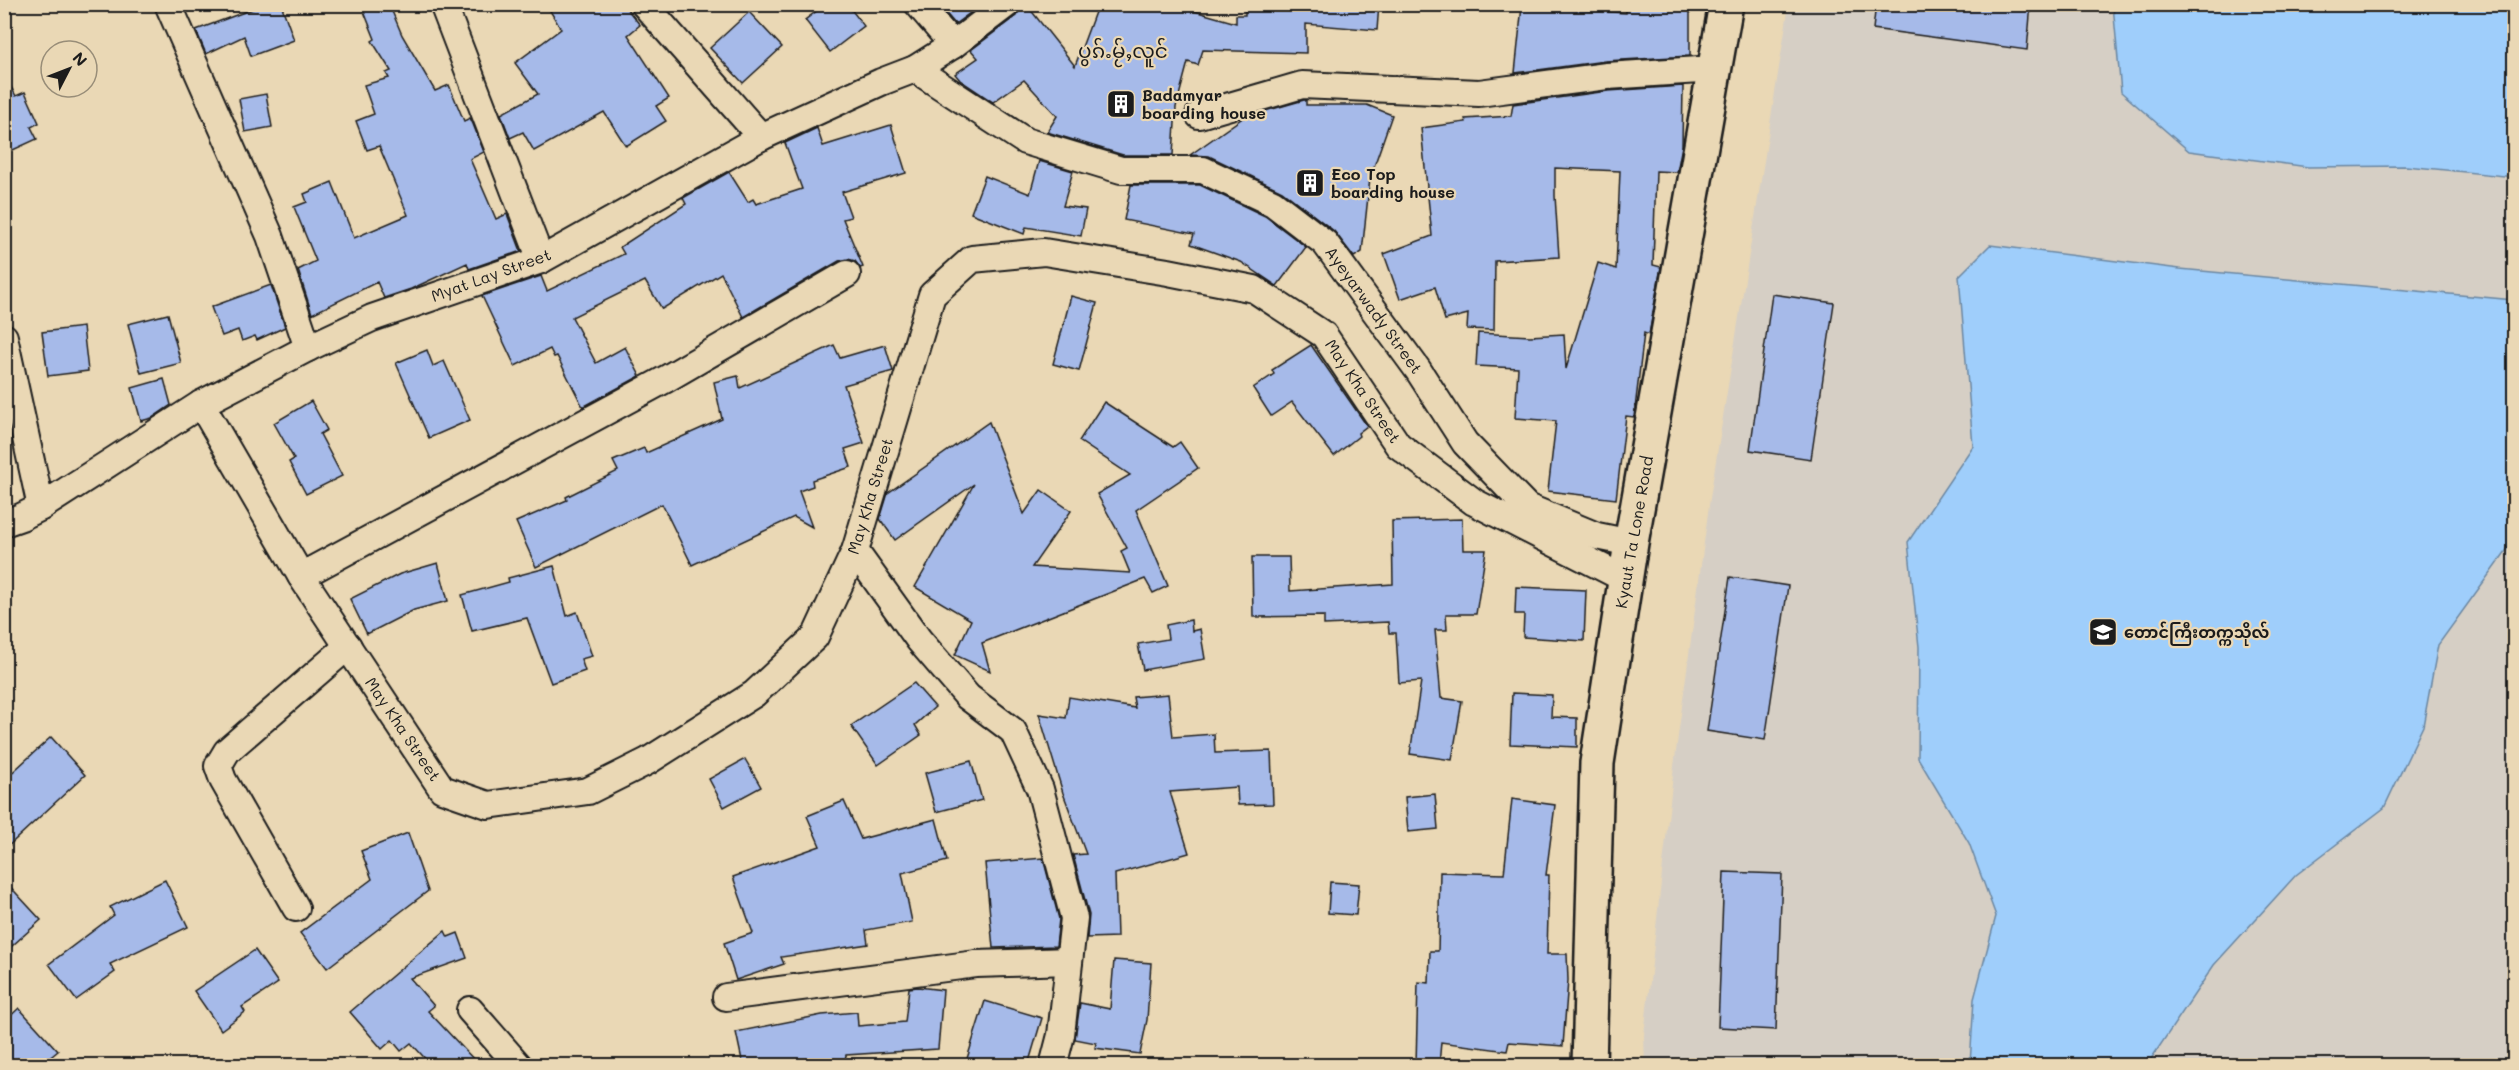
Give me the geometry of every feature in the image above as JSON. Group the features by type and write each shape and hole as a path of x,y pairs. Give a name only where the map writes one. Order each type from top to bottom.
{"main road":[{"name":"Kyaut Ta Lone Road","path":"1589,1065 1597,763 1631,543 1726,4"}],"street":[{"path":"168,4 270,236 308,348"},
{"path":"443,4 541,260"},
{"path":"644,4 761,137"},
{"path":"918,4 953,45"},
{"name":"Myat Lay Street","path":"4,523 21,518 40,507 201,404 308,348 372,318 541,260 761,137 881,82 915,69 953,45 1007,4"},
{"name":"Ayeyarwady Street","path":"915,69 1025,141 1121,170 1203,170 1273,203 1325,243 1418,370 1465,443 1527,507 1597,536 1631,543"},
{"path":"1199,115 1302,85 1479,93 1607,76 1715,69"},
{"name":"May Kha Street","path":"201,404 301,576 442,789 488,805 588,791 648,761 754,694 815,637 855,551 932,295 972,259 1044,252 1168,272 1254,289 1324,335 1398,445 1474,502 1625,579"},
{"path":"301,576 666,379 847,274"},
{"path":"4,337 40,507"},
{"path":"855,551 919,640 968,697 1013,731 1040,789 1074,918 1061,1035 1053,1065"},
{"path":"296,908 223,780 218,766 227,751 348,646"},
{"path":"726,997 976,964 1069,961"},
{"path":"470,1010 510,1062"}],"shaded area":[{"name":"တောင်ကြီးတက္ကသိုလ်","path":"1789,5 2514,5 2514,1065 1645,1066 1644,1035 1674,766 1710,498"}],"water":[{"path":"2113,5 2514,5 2514,177 2406,166 2308,167 2189,151 2121,92"},
{"path":"1990,245 2180,269 2514,300 2514,540 2438,645 2423,726 2384,808 2296,875 2214,965 2147,1065 1970,1065 1974,999 1996,916 1969,843 1918,758 1919,647 1908,542 1973,446 1959,276"}],"building":[{"path":"266,4 281,4 294,40 251,56 244,36 206,54 196,30"},
{"path":"361,4 389,4 402,35 435,91 449,85 464,121 470,118 484,152 470,159 496,219 507,214 521,251 469,269 467,263 411,289 384,298 377,282 312,314 298,270 316,261 294,207 307,202 304,194 332,182 354,238 408,215 379,146 367,150 356,121 374,114 364,85 389,78 386,73 391,71 372,41 375,39"},
{"path":"546,4 623,4 640,25 628,35 669,98 656,106 666,121 626,146 604,112 534,151 523,132 510,138 501,114 538,94 515,63 561,29"},
{"path":"826,4 847,4 864,26 830,52 805,20"},
{"path":"938,4 982,4 955,24"},
{"path":"1022,4 1026,4 1075,66 1098,4 1170,4 1236,23 1236,15 1245,15 1245,4 1379,4 1377,30 1306,24 1306,53 1203,50 1198,65 1188,62 1176,107 1173,155 1123,155 1047,132 1057,116 1024,80 993,102 960,80 955,74 978,58 971,50 1016,16"},
{"path":"1626,4 1690,4 1690,56 1605,61 1515,73 1522,6 1626,13"},
{"path":"1876,4 2031,4 2027,50 1873,29"},
{"path":"749,12 782,47 743,83 710,48"},
{"path":"4,74 16,96 25,92 39,123 31,127 37,139 4,154"},
{"path":"1683,86 1682,146 1677,172 1656,171 1653,265 1661,267 1649,335 1644,333 1634,417 1626,416 1616,499 1548,491 1556,421 1515,418 1518,368 1476,366 1478,333 1530,336 1564,334 1566,369 1598,263 1616,269 1620,171 1555,168 1559,257 1495,261 1494,330 1467,329 1468,314 1445,320 1435,287 1400,299 1384,254 1432,236 1421,128 1466,122 1465,119 1511,116 1513,104 1608,91"},
{"path":"266,94 272,127 245,132 239,99"},
{"name":"Eco Top boarding house","path":"1306,100 1306,105 1367,105 1392,115 1370,178 1362,252 1354,257 1334,231 1282,191 1209,156 1190,155 1244,117"},
{"path":"891,125 906,173 842,192 851,217 843,219 863,267 860,268 855,261 848,259 839,261 743,317 721,273 662,309 645,281 572,317 596,363 625,347 640,376 583,407 557,356 554,357 550,349 515,366 482,296 541,276 547,291 624,254 620,247 686,204 683,198 729,172 748,202 753,199 756,204 802,189 785,143 817,128 823,146"},
{"path":"1039,161 1073,171 1063,206 1086,209 1081,236 1026,227 1024,234 971,213 985,176 1030,194"},
{"path":"1131,185 1200,185 1265,216 1306,247 1277,286 1241,262 1191,244 1194,234 1124,220"},
{"path":"271,285 285,327 257,340 255,336 242,341 238,330 222,336 211,307"},
{"path":"1772,294 1834,303 1811,459 1750,450"},
{"path":"1071,296 1097,303 1079,371 1053,364"},
{"path":"168,314 181,363 141,373 128,324"},
{"path":"83,327 88,371 48,376 42,332"},
{"path":"834,345 840,358 885,345 893,371 844,385 864,443 845,449 851,467 812,480 813,486 799,491 812,527 794,517 692,565 662,504 536,567 516,522 567,500 566,497 618,471 613,461 644,448 646,453 722,419 714,382 738,376 740,388"},
{"path":"1311,345 1367,426 1358,433 1359,436 1334,456 1292,402 1271,416 1253,388 1274,374 1272,370"},
{"path":"427,350 433,366 444,361 470,420 429,438 396,363"},
{"path":"164,379 171,405 152,418 141,421 132,388"},
{"path":"311,401 327,430 320,434 342,476 306,494 289,462 294,459 274,423"},
{"path":"1104,402 1173,447 1180,442 1198,468 1136,510 1168,586 1153,593 1145,579 982,643 990,671 955,655 971,620 915,587 974,484 895,540 880,519 888,493 989,422 1024,514 1041,490 1071,511 1032,567 1130,573 1121,551 1127,548 1097,494 1130,475 1079,441"},
{"path":"1462,519 1463,550 1486,550 1476,614 1446,614 1447,630 1435,630 1441,698 1462,701 1452,760 1410,754 1421,681 1399,683 1396,633 1389,633 1388,622 1324,625 1324,616 1253,617 1252,557 1289,557 1290,591 1393,584 1392,521"},
{"path":"438,563 448,601 414,610 367,634 350,599 400,574"},
{"path":"554,566 567,616 577,612 592,656 581,659 585,671 551,683 527,618 472,631 462,595 509,582 508,578"},
{"path":"1730,577 1788,586 1765,740 1707,731"},
{"path":"1516,587 1586,590 1584,641 1523,637 1524,614 1515,614"},
{"path":"1191,620 1192,631 1200,629 1205,659 1143,670 1138,644 1168,639 1166,625"},
{"path":"914,683 935,707 915,725 921,735 878,765 851,726"},
{"path":"1512,693 1552,695 1551,717 1577,718 1577,747 1510,744"},
{"path":"1168,694 1173,737 1214,734 1215,753 1271,751 1273,804 1238,805 1237,787 1170,792 1189,853 1115,874 1117,937 1087,938 1089,915 1073,855 1086,854 1063,793 1039,714 1066,718 1069,697 1135,708 1133,697"},
{"path":"51,737 85,775 4,850 4,780"},
{"path":"745,759 761,787 724,807 709,779"},
{"path":"971,761 982,800 936,812 925,773"},
{"path":"1435,794 1438,829 1408,832 1405,797"},
{"path":"1512,799 1555,805 1546,875 1549,875 1547,954 1567,954 1568,980 1563,1046 1509,1042 1507,1051 1441,1042 1439,1065 1416,1065 1418,982 1429,983 1430,951 1438,951 1440,872 1504,874"},
{"path":"844,801 861,839 936,819 947,861 902,873 912,922 866,930 868,944 781,957 784,964 736,980 724,943 753,933 733,877 820,846 807,816"},
{"path":"408,833 428,891 327,968 300,933 372,879 361,851"},
{"path":"1043,858 1059,919 1056,946 993,948 985,863"},
{"path":"1724,872 1782,874 1776,1030 1718,1027"},
{"path":"4,880 41,920 4,953"},
{"path":"165,880 188,927 110,964 115,972 76,1000 49,964 114,915 110,907"},
{"path":"1330,882 1359,884 1356,915 1328,913"},
{"path":"445,931 448,937 458,933 467,958 410,978 434,1006 428,1011 479,1065 431,1065 411,1043 401,1051 392,1040 382,1049 350,1012"},
{"path":"255,950 278,983 242,1007 245,1012 221,1030 194,991"},
{"path":"1114,960 1151,963 1147,1020 1140,1054 1095,1048 1096,1043 1075,1039 1080,1003 1110,1009"},
{"path":"909,988 943,990 938,1049 846,1055 844,1065 743,1065 736,1032 822,1015 857,1012 858,1026 905,1022"},
{"path":"985,1001 1042,1018 1028,1065 965,1065"},
{"path":"19,1008 58,1051 41,1065 4,1065 4,1022"}],"place":[{"name":"Badamyar boarding house","path":"1121,104"},
{"name":"Eco Top boarding house","path":"1310,183"},
{"name":"တောင်ကြီးတက္ကသိုလ်","path":"2103,632"}],"district":[{"name":"ပွၵ်ႉမႂ်ႇလူင်","path":"1123,51"}]}
